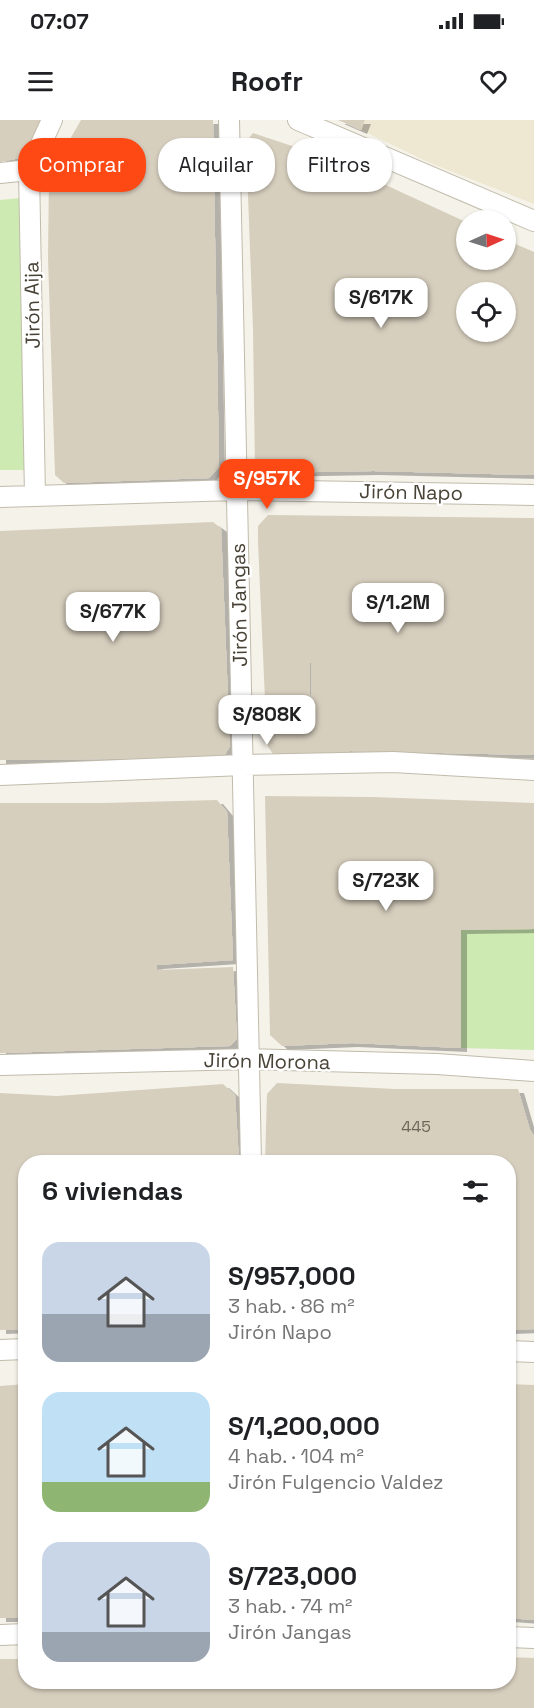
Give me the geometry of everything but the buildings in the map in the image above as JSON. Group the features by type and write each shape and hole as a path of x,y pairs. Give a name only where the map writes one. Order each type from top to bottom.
{"street":[{"name":"Jirón Aija","path":"44,138 52,120"},
{"name":"Jirón Jangas","path":"229,120 251,1155"},
{"path":"298,120 534,221"},
{"path":"0,173 18,171"},
{"name":"Jirón Aija","path":"29,192 35,496"},
{"name":"Jirón Napo","path":"0,497 237,490 534,495"},
{"path":"0,775 243,765 393,762 534,770"},
{"name":"Jirón Morona","path":"0,1065 249,1059 437,1064 534,1071"},
{"path":"0,1350 18,1349"},
{"path":"516,1351 534,1352"},
{"path":"0,1635 18,1634"},
{"path":"516,1637 534,1638"}],"shaded area":[{"path":"365,120 534,120 534,204 430,163 392,145 392,138 378,138 361,130"}],"green space":[{"path":"20,198 28,470 0,470 0,200"},
{"path":"534,929 534,1050 461,1048 461,930"}]}
